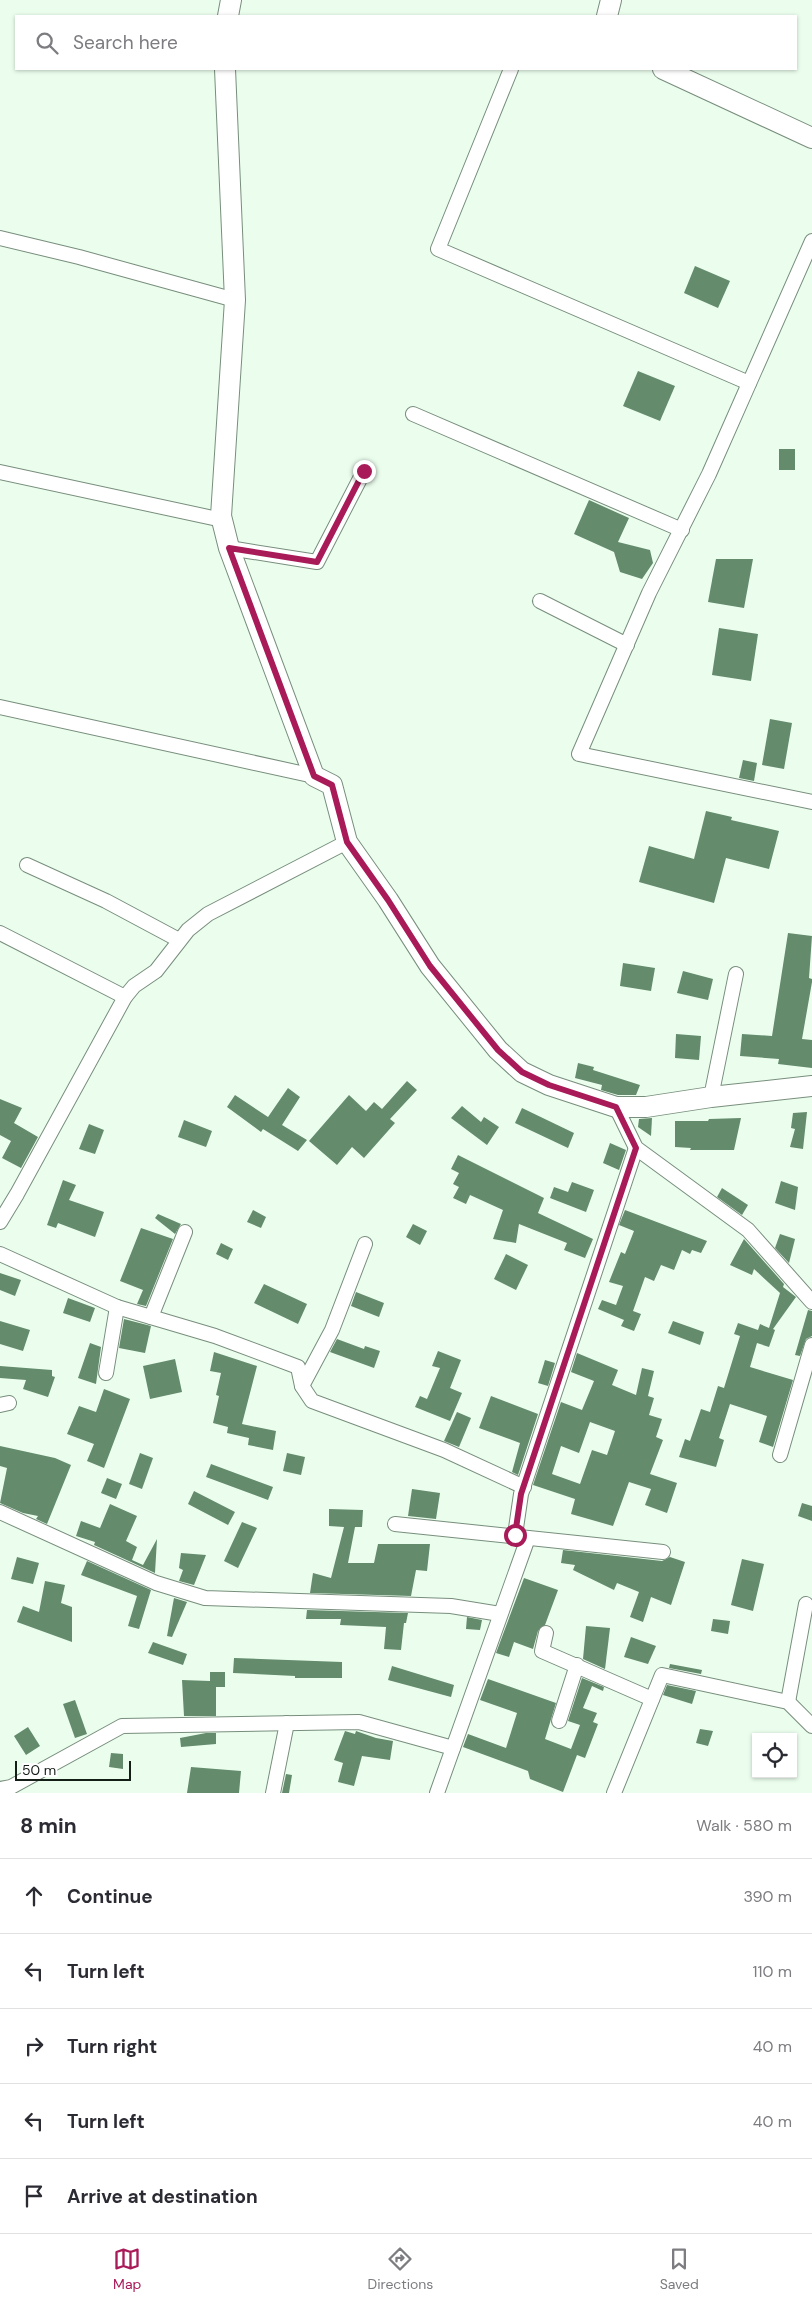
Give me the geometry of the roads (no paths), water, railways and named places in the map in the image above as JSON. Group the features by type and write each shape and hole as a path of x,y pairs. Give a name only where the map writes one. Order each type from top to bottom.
{"street":[{"path":"228,15 231,0"},
{"path":"607,15 611,0"},
{"path":"225,70 234,300 221,516 229,548 314,776"},
{"path":"511,70 438,250 749,383"},
{"path":"665,70 812,138"},
{"path":"0,238 234,300"},
{"path":"812,241 709,474 649,594 580,754 812,802"},
{"path":"413,414 682,530"},
{"path":"229,548 317,562 364,471"},
{"path":"0,472 213,518 221,516"},
{"path":"540,601 627,645"},
{"path":"0,707 314,776 332,785 347,842 388,900 430,966 498,1050 522,1072 549,1085 616,1107 646,1107 711,1097 812,1086"},
{"path":"0,1222 18,1194 125,997 134,986 156,971 188,930 208,914 347,842"},
{"path":"27,865 106,901 179,940"},
{"path":"0,933 125,997"},
{"path":"711,1097 736,974"},
{"path":"616,1107 636,1148 748,1230 812,1302"},
{"path":"437,1793 500,1614 521,1536 524,1488 636,1148"},
{"path":"151,1317 185,1232"},
{"path":"302,1386 332,1330 365,1244"},
{"path":"0,1255 117,1307 214,1336 298,1367 302,1386 312,1401 444,1450 524,1488"},
{"path":"106,1373 117,1307"},
{"path":"780,1455 812,1345"},
{"path":"0,1512 156,1583 205,1598 451,1606 500,1614"},
{"path":"395,1524 663,1552"},
{"path":"788,1702 806,1604"},
{"path":"546,1633 542,1651 652,1699"},
{"path":"559,1721 577,1665"},
{"path":"614,1793 662,1675 788,1702 812,1726"},
{"path":"0,1788 11,1787 122,1726 359,1722 453,1748"},
{"path":"272,1793 287,1723"}]}
